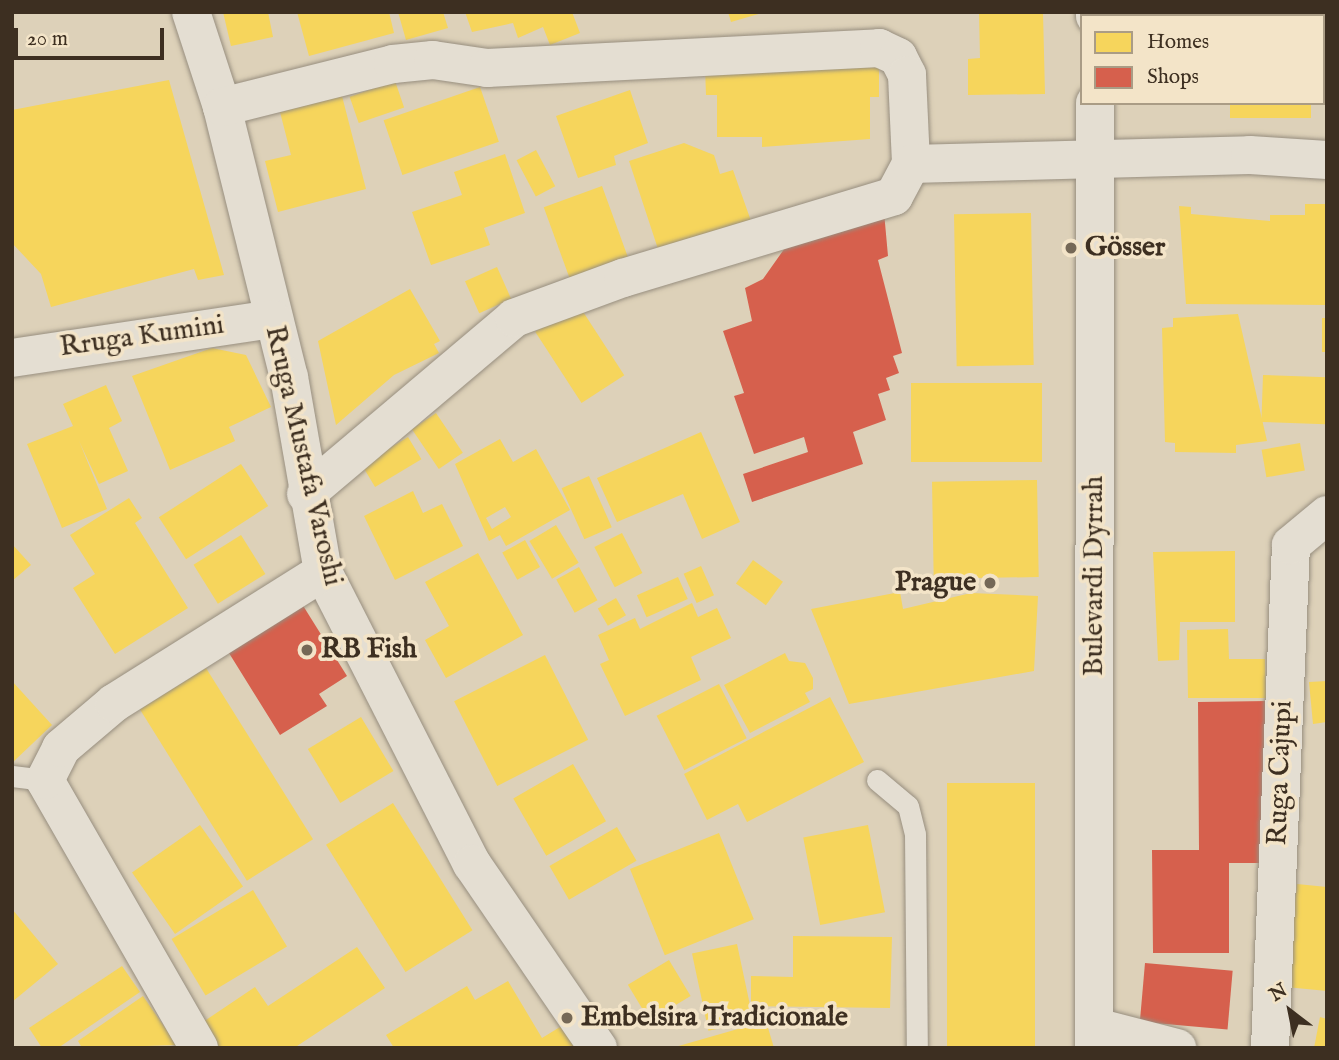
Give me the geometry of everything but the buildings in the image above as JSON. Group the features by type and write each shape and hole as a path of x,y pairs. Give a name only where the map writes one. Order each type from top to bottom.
{"street":[{"name":"Rruga Mustafa Varoshi","path":"191,12 222,107 272,319 289,377 306,494 323,572 471,864 598,1048"},
{"path":"222,107 406,62 487,68 879,48 898,57 907,75 911,164 894,196 623,278 514,318 306,494"},
{"name":"Bulevardi Dyrrah","path":"1094,1037 1095,105"},
{"path":"911,164 1095,160 1327,160"},
{"name":"Rruga Kumini","path":"28,355 272,319"},
{"name":"Ruga Cajupi","path":"1270,1048 1291,545 1327,515"},
{"path":"199,1048 28,778 114,703 323,572"},
{"path":"1094,1037 1177,1048"}],"lane":[{"path":"877,780 908,806 915,834 917,1048"}],"place":[{"name":"Gösser","path":"1071,248"},
{"name":"Prague","path":"990,583"},
{"name":"RB Fish","path":"307,650"},
{"name":"Embelsira Tradicionale","path":"567,1018"}]}
